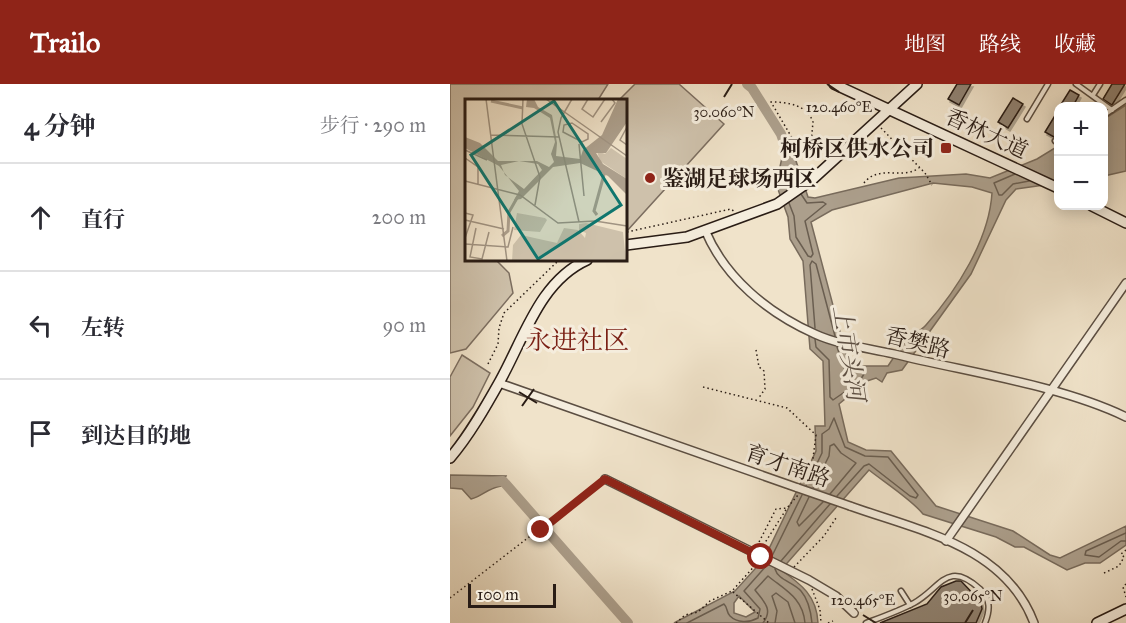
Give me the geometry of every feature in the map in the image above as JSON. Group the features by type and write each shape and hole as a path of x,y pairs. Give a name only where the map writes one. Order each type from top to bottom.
{"street":[{"name":"香林大道","path":"834,84 1054,186"},
{"path":"627,245 687,237 777,204 813,179 917,84"},
{"path":"1100,210 1126,223"},
{"name":"香樊路","path":"705,230 713,248 731,273 780,316 817,335 1050,391 1092,403 1126,417"},
{"path":"450,458 499,383 542,300 555,282 575,265 585,261"},
{"path":"946,541 1126,283"},
{"name":"育才南路","path":"499,383 969,549 989,561 1027,605 1034,623"},
{"path":"605,479 809,580 836,596 854,613"},
{"path":"1096,623 1126,609"}],"lane":[{"path":"1027,120 1048,84"},
{"path":"1077,84 1112,110"},
{"path":"1093,95 1100,84"},
{"path":"1108,112 1126,100"},
{"path":"866,623 910,605 924,596 940,580 957,575 964,577 988,598 989,609 985,623"},
{"path":"901,591 910,605"}],"path":[{"path":"811,144 811,118 792,103 771,102 795,143 811,144 836,159"},
{"path":"876,122 925,173 932,185"},
{"path":"864,183 880,172 910,172 919,167"},
{"path":"627,232 731,209 738,218"},
{"path":"488,364 498,344 499,328 504,313 558,261"},
{"path":"756,350 759,367 764,371 765,389 758,400"},
{"path":"703,387 787,408 816,435 812,466 759,556"},
{"path":"450,598 605,479"},
{"path":"759,556 757,545 776,509 787,508"},
{"path":"792,572 798,570 794,566 824,536 836,518"},
{"path":"1104,573 1119,566 1125,558 1121,554 1126,550"},
{"path":"676,623 685,615 698,612 710,601 732,591 755,564"},
{"path":"809,580 820,610 821,623"},
{"path":"1126,584 1123,586 1126,597"},
{"path":"732,591 769,623"},
{"path":"828,623 833,621"}],"shaded area":[{"path":"450,84 608,84 599,99 465,99 465,261 497,261 509,273 513,293 466,349 450,353"},
{"name":"鉴湖足球场西区","path":"635,84 679,84 724,124 627,231 627,99 620,99"},
{"path":"462,355 490,373 473,407 450,436 450,377"}],"water":[{"path":"1126,105 1126,171 1108,175 1108,156 1108,116"},
{"path":"791,146 808,197 815,198 899,178 966,174 990,178 1037,159 1054,148 1054,184 1016,189 1006,200 971,274 902,370 887,373 882,382 876,378 867,381 839,404 848,442 866,450 891,451 936,506 1013,531 1050,555 1060,558 1126,526 1126,545 1100,563 1085,563 1067,570 1024,547 1015,547 996,537 923,514 905,497 869,470 781,570 807,592 815,605 818,623 674,623 735,591 764,559 816,451 815,426 825,426 823,361 810,349 803,261 790,239 788,217 776,184 784,149","holes":["933,183 972,187 992,193 990,211 978,246 960,280 938,311 924,327 905,342 888,366 849,366 811,222 832,210","739,596 755,612 746,617 734,613 734,603"]},
{"path":"450,475 506,476 501,486 471,499 462,489 450,488"}],"building":[{"path":"957,84 971,84 959,105 948,99"},
{"path":"1112,84 1125,84 1112,105 1103,99"},
{"path":"1070,90 1079,95 1075,102 1062,102"},
{"path":"1013,98 1023,104 1008,128 998,122"},
{"path":"1054,117 1054,137 1045,132"},
{"path":"961,581 981,602 982,609 976,623 880,623 927,604 941,587"}],"waterway":[{"name":"上市头河","path":"747,84 752,88 781,134 790,160"},
{"path":"491,482 503,481 628,623"}],"place":[{"name":"柯桥区供水公司","path":"946,148"},
{"name":"鉴湖足球场西区","path":"650,178"}],"district":[{"name":"永进社区","path":"577,340"}],"route":[{"path":"541,530 605,479 761,557"}]}
